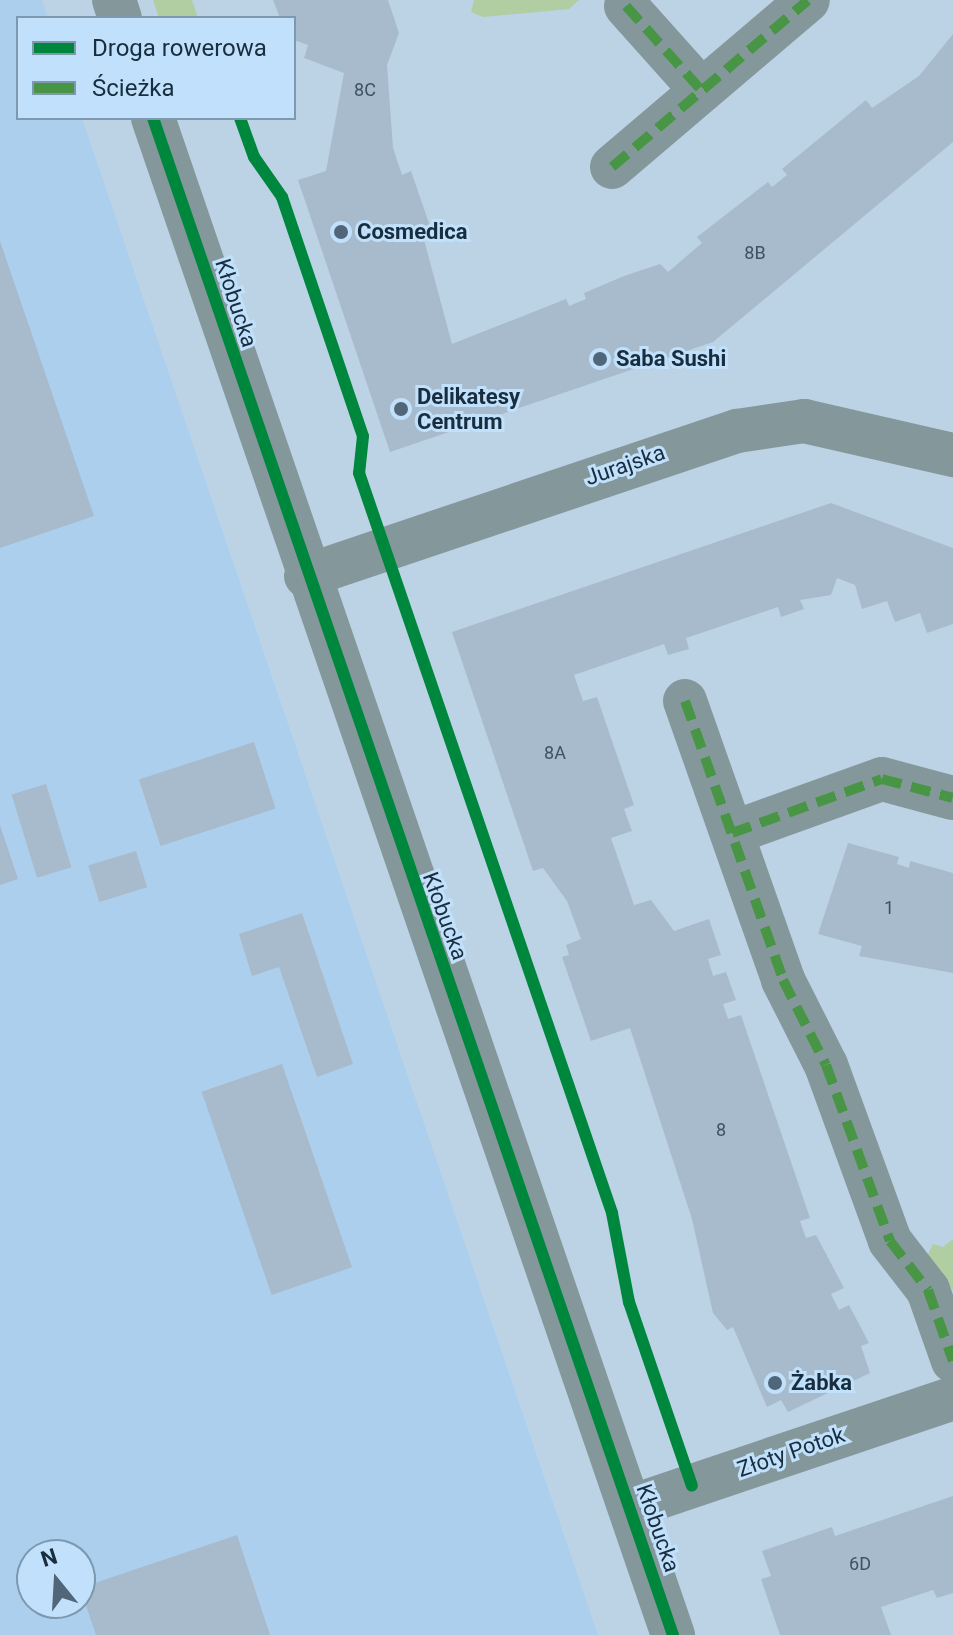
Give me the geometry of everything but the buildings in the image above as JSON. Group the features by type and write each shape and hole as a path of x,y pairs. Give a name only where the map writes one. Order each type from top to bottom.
{"street":[{"path":"612,167 808,0"},
{"path":"626,6 701,90"},
{"name":"Kłobucka","path":"154,120 306,576 673,1635"},
{"name":"Jurajska","path":"306,576 737,431 804,421 953,455"},
{"path":"685,701 732,833 890,1241 928,1290 953,1361"},
{"path":"732,833 882,779 953,798"},
{"name":"Złoty Potok","path":"630,1507 953,1398"}],"shaded area":[{"path":"0,0 42,0 47,16 16,16 16,120 83,120 598,1635 0,1635"}],"green space":[{"path":"153,0 192,0 197,16 158,16"},
{"path":"474,0 579,0 569,9 483,17 471,12"},
{"path":"953,1239 953,1291 926,1258 933,1244 943,1247"}],"marked path":[{"path":"612,167 808,0"},
{"path":"626,6 701,90"},
{"path":"685,701 783,980 826,1065 890,1241 928,1290 953,1361"},
{"path":"732,833 882,779 953,798"}],"cycle path":[{"path":"154,120 673,1635"},
{"path":"241,120 254,157 282,197 363,436 359,473 612,1213 629,1302 692,1486"}],"place":[{"name":"Cosmedica","path":"341,232"},
{"name":"Saba Sushi","path":"600,359"},
{"name":"Delikatesy Centrum","path":"401,409"},
{"name":"Żabka","path":"775,1383"}]}
